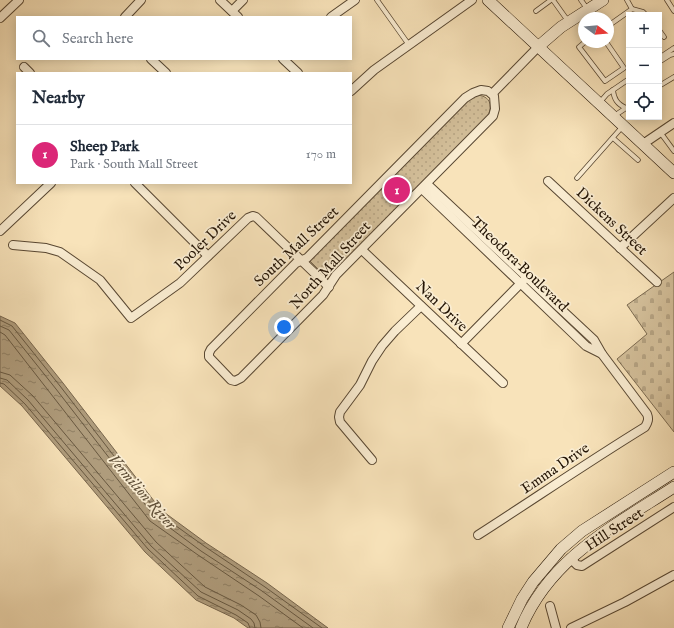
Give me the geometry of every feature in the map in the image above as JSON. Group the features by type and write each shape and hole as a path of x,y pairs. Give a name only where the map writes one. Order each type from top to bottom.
{"main road":[{"path":"488,0 674,173"},
{"path":"539,46 569,22 603,0"},
{"path":"508,628 522,599 533,582 561,549 582,531 674,472"},
{"path":"521,628 534,602 570,558 593,539 674,487"},
{"path":"561,549 570,558"}],"street":[{"path":"0,18 19,0"},
{"path":"125,16 141,0"},
{"path":"220,0 235,14 243,0"},
{"path":"332,16 354,0"},
{"path":"352,90 374,70 472,0"},
{"path":"492,94 539,46"},
{"path":"152,60 165,72"},
{"path":"284,60 297,72"},
{"name":"South Mall Street","path":"220,369 209,357 209,351 296,263 307,258 465,98 473,92 481,90 488,91 492,94"},
{"name":"North Mall Street","path":"220,369 233,381 241,378 323,295 336,275 493,116 495,102 492,94"},
{"path":"643,144 674,123"},
{"name":"Dickens Street","path":"548,181 657,282"},
{"path":"0,231 50,184"},
{"path":"136,184 208,256"},
{"name":"Theodora Boulevard","path":"424,186 594,340 602,354 647,414 647,424"},
{"name":"Theodora Boulevard","path":"424,186 520,284 586,346 602,354"},
{"path":"620,248 674,198"},
{"name":"Pooler Drive","path":"13,245 46,248 60,252 100,280 131,318 180,283 248,218 253,216 256,217 329,287"},
{"name":"Nan Drive","path":"362,250 503,383"},
{"path":"461,344 526,277"},
{"path":"372,460 340,422 340,412 360,385 372,361 382,346 394,331 421,306"},
{"name":"Emma Drive","path":"478,535 582,466 645,427 647,424"},
{"name":"Hill Street","path":"570,558 577,565 582,566 674,507"},
{"path":"571,628 625,602 674,575"},
{"path":"550,606 556,628"}],"lane":[{"path":"377,0 408,45"},
{"path":"536,11 552,0 569,22"},
{"path":"581,0 588,10"},
{"path":"627,0 632,9 643,12"},
{"path":"667,0 674,11"},
{"path":"614,22 632,9"},
{"path":"580,48 605,81 624,68 610,48"},
{"path":"662,56 674,48"},
{"path":"662,60 673,54"},
{"path":"662,84 674,77"},
{"path":"599,103 607,94 626,81"},
{"path":"613,90 616,101 620,106 626,107"},
{"path":"613,116 626,108"},
{"path":"577,178 624,126"},
{"path":"660,132 674,151"},
{"path":"613,138 638,160"}],"green space":[{"path":"475,95 485,97 490,103 490,111 485,120 328,279 309,260 468,99"},
{"path":"674,272 674,432 617,359 647,334 627,305"}],"water":[{"name":"Vermilion River","path":"0,316 15,323 161,510 206,543 267,583 328,628 248,628 234,618 196,600 145,552 22,406 0,386"}],"place":[{"name":"Sheep Park","path":"397,190"}]}
